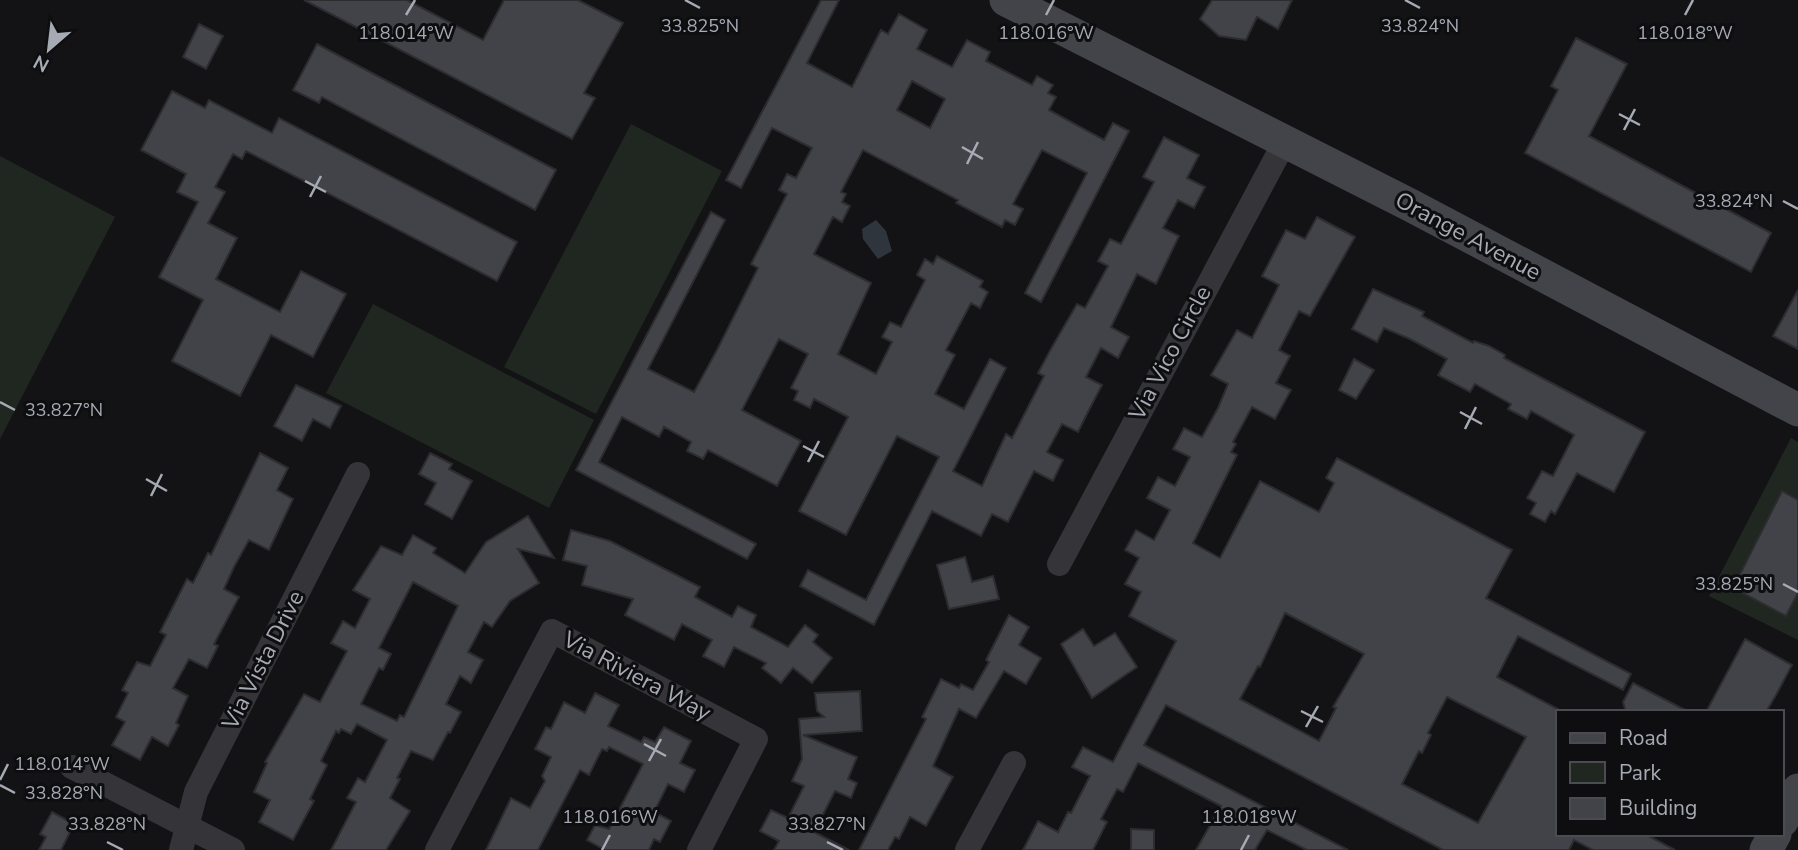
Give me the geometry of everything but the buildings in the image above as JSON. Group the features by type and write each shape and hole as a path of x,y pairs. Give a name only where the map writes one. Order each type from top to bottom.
{"main road":[{"name":"Orange Avenue","path":"1006,0 1410,205 1798,410"},
{"path":"1784,817 1798,790"}],"street":[{"name":"Via Vico Circle","path":"1059,564 1284,143"},
{"name":"Via Vista Drive","path":"181,850 196,792 358,474"},
{"name":"Via Riviera Way","path":"437,850 552,631 756,739 699,850"},
{"path":"967,850 1014,763"},
{"path":"72,767 233,850"}],"green space":[{"path":"631,124 722,171 596,414 504,367"},
{"path":"0,156 115,217 0,439"},
{"path":"373,304 594,420 549,508 326,393"},
{"path":"1791,438 1798,442 1798,640 1709,596"}],"shaded area":[{"path":"876,220 886,231 892,251 878,259 863,239 862,229"}]}
